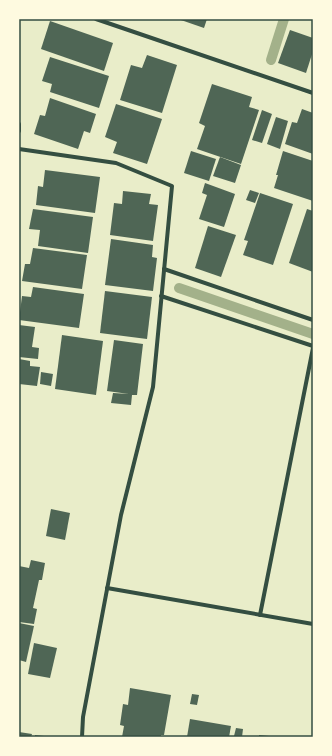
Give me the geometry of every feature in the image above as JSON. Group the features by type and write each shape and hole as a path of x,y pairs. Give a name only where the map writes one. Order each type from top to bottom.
{"street":[{"path":"96,19 313,93"},
{"path":"19,124 19,131"},
{"path":"19,149 116,163 172,186 152,386 121,515 83,717 82,737"},
{"path":"164,269 313,320"},
{"path":"161,296 313,347 260,615"},
{"path":"107,588 313,624"}],"building":[{"path":"178,19 207,19 204,28"},
{"path":"50,21 113,43 104,71 41,49"},
{"path":"290,30 313,38 313,51 306,73 278,63"},
{"path":"147,55 177,65 162,113 120,100 131,65 142,68"},
{"path":"50,57 109,76 99,108 50,92 52,84 42,81"},
{"path":"212,84 252,97 249,107 259,110 241,164 197,149 205,126 199,123"},
{"path":"50,98 96,114 90,133 84,131 78,149 34,134 40,115 45,116"},
{"path":"116,104 162,119 147,164 113,153 117,142 105,137"},
{"path":"302,109 313,113 313,154 285,144 292,122 297,123"},
{"path":"262,110 272,114 262,143 252,140"},
{"path":"276,117 288,121 280,149 267,144"},
{"path":"191,151 216,159 209,181 184,173"},
{"path":"283,151 313,161 313,201 274,188"},
{"path":"220,157 241,165 235,183 213,176"},
{"path":"45,170 100,177 95,213 36,205 38,186 43,187"},
{"path":"205,183 235,194 224,227 199,219 207,195 202,193"},
{"path":"250,190 259,193 255,203 246,200"},
{"path":"123,191 151,194 149,204 158,205 153,241 110,235 114,203 122,204"},
{"path":"260,193 293,204 273,265 243,255 248,241 244,240"},
{"path":"33,209 93,217 88,253 38,246 40,230 29,229"},
{"path":"307,209 313,211 313,272 289,263"},
{"path":"208,226 236,235 221,277 195,268"},
{"path":"111,239 153,245 152,257 157,258 153,291 105,285"},
{"path":"33,248 87,255 82,289 22,281 25,264 30,264"},
{"path":"33,287 84,294 79,328 19,320 22,296 31,297"},
{"path":"105,291 152,297 147,339 100,333"},
{"path":"19,325 35,327 32,347 39,348 38,359 19,357"},
{"path":"62,335 103,341 96,395 55,389"},
{"path":"114,340 143,344 137,395 132,395 131,405 111,403 113,393 129,394 107,391"},
{"path":"19,359 30,361 30,366 40,367 37,386 19,384"},
{"path":"41,372 53,374 51,386 40,384"},
{"path":"51,509 70,513 65,540 46,536"},
{"path":"31,560 45,563 42,580 39,580 33,608 37,609 34,624 19,622 19,566 29,568"},
{"path":"19,623 34,626 26,662 19,660"},
{"path":"34,643 57,648 50,678 28,674"},
{"path":"130,688 171,695 164,735 161,735 161,737 122,737 124,726 120,725 123,704 128,705"},
{"path":"192,694 199,695 197,705 190,704"},
{"path":"190,719 231,726 229,737 187,737"},
{"path":"236,728 243,729 242,737 234,736"},
{"path":"19,732 32,734 31,737 19,737"},
{"path":"35,735 44,736 44,737 35,737"},
{"path":"259,735 269,736 269,737 259,737"}],"waterway":[{"path":"271,60 284,19"},
{"path":"179,288 313,334"}]}
